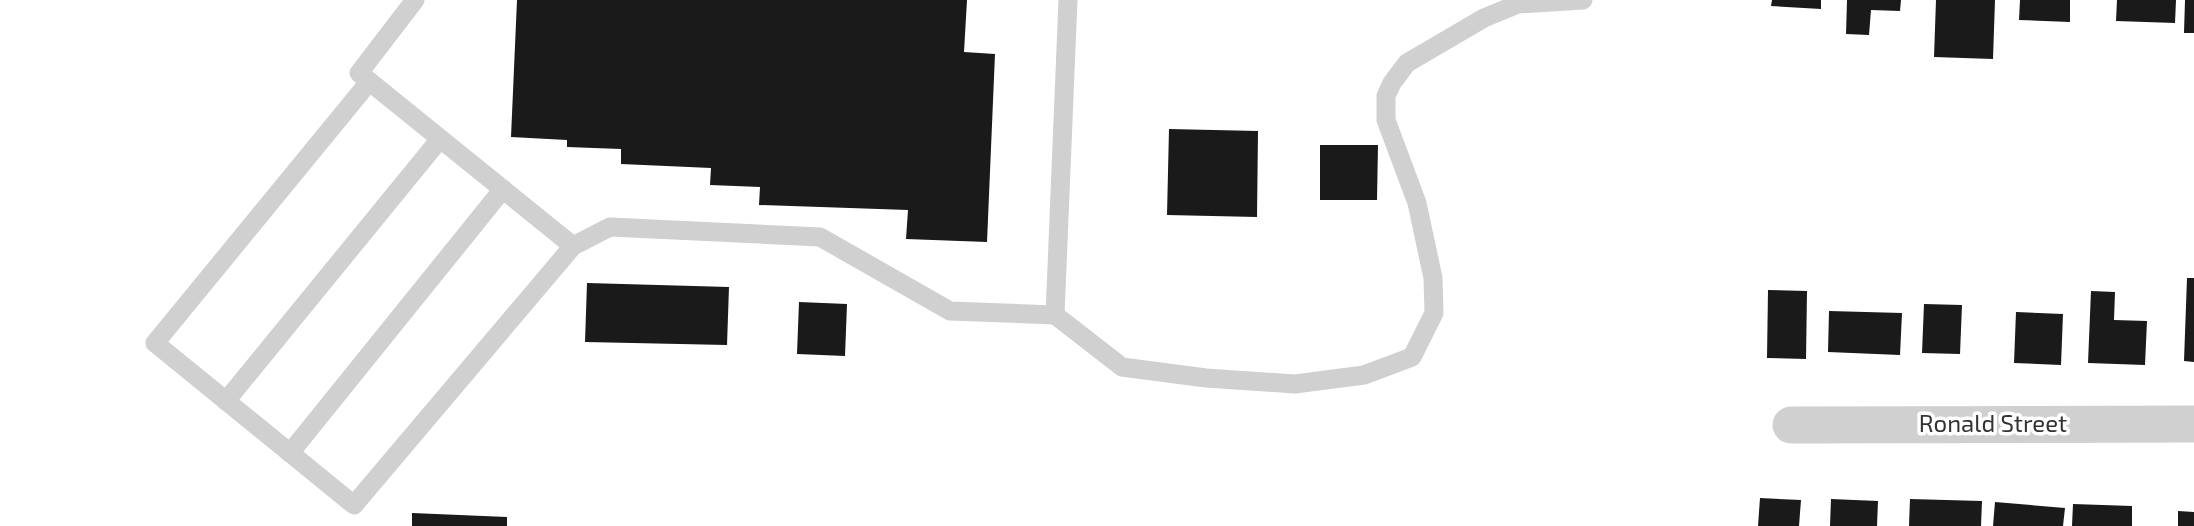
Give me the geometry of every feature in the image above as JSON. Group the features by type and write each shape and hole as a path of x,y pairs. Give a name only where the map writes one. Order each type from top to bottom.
{"street":[{"name":"Ronald Street","path":"1791,425 2194,424"}],"lane":[{"path":"415,0 359,73 573,246"},
{"path":"1055,316 1068,0"},
{"path":"369,82 155,343 354,505 573,246 610,227 820,237 950,311 1055,316 1122,367 1206,378 1295,384 1364,376 1412,357 1434,313 1433,278 1417,203 1386,120 1386,96 1392,83 1407,63 1484,18 1518,5 1583,0"},
{"path":"226,401 440,139"},
{"path":"290,453 503,189"}],"building":[{"path":"517,0 967,0 964,52 995,54 987,242 906,239 908,210 759,205 760,187 710,185 711,168 621,164 621,149 567,147 567,140 511,137"},
{"path":"1772,0 1821,0 1821,9 1771,6"},
{"path":"1847,0 1901,0 1900,11 1871,10 1869,35 1846,34"},
{"path":"1936,0 1995,0 1993,59 1934,57"},
{"path":"2020,0 2070,0 2070,22 2019,20"},
{"path":"2117,0 2176,0 2175,23 2116,21"},
{"path":"2185,0 2194,0 2194,33 2184,33"},
{"path":"1169,129 1258,131 1257,217 1167,215"},
{"path":"1320,145 1378,145 1377,200 1320,200"},
{"path":"2187,278 2194,278 2194,362 2184,361"},
{"path":"587,283 729,287 727,345 585,342"},
{"path":"1768,290 1807,291 1806,359 1767,358"},
{"path":"2091,291 2115,292 2114,320 2147,321 2145,365 2088,363"},
{"path":"799,302 847,304 845,356 797,354"},
{"path":"1924,304 1962,305 1960,354 1922,353"},
{"path":"1829,311 1902,313 1900,355 1828,352"},
{"path":"2016,312 2063,314 2061,365 2014,363"},
{"path":"1760,498 1801,500 1799,526 1758,526"},
{"path":"1831,499 1878,501 1877,526 1830,526"},
{"path":"1910,499 1982,501 1981,526 1909,526"},
{"path":"1995,502 2065,508 2063,526 1993,526"},
{"path":"2073,504 2132,506 2132,526 2072,526"},
{"path":"2178,511 2194,512 2194,526 2178,526"},
{"path":"412,513 507,517 507,526 412,526"}]}
